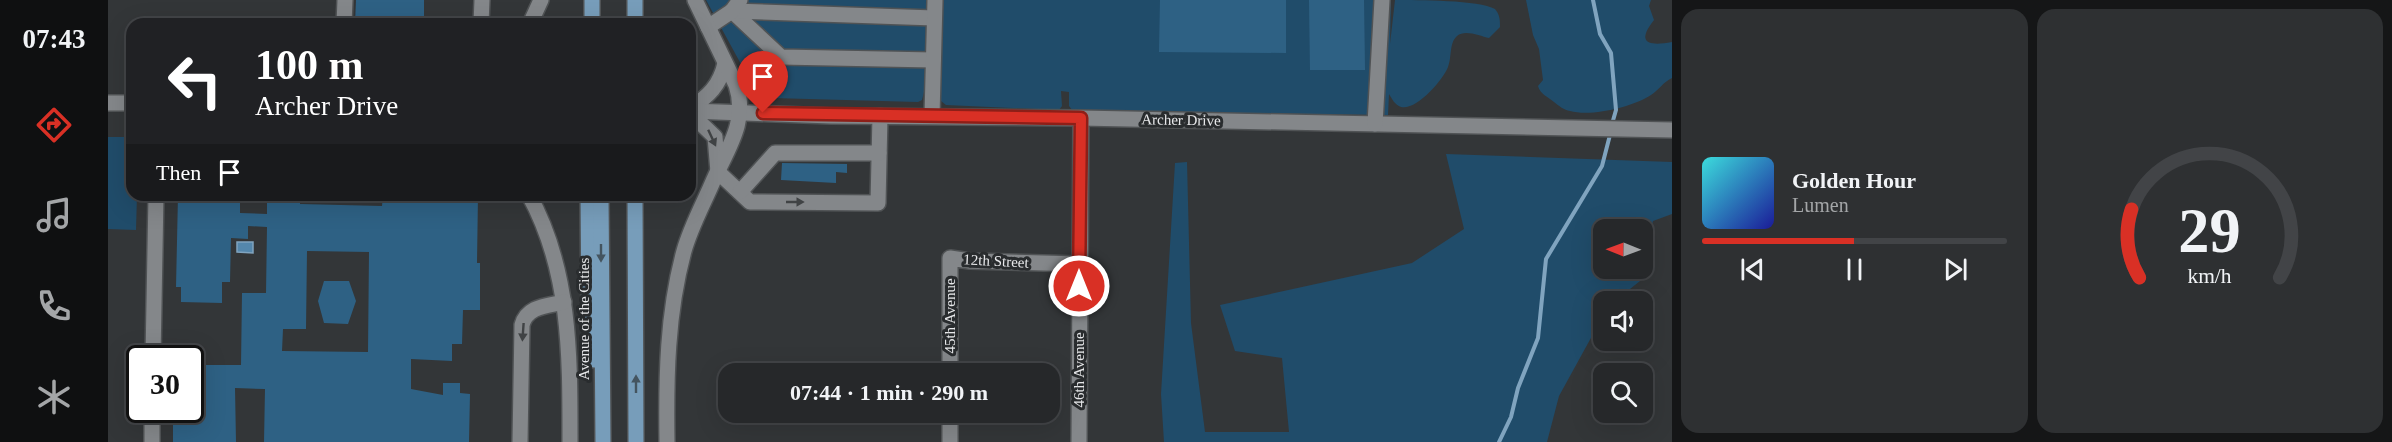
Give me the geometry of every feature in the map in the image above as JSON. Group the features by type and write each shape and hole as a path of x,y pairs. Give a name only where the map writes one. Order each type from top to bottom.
{"main road":[{"path":"592,0 592,18"},
{"path":"601,0 601,18"},
{"path":"635,0 635,18"},
{"path":"588,201 590,325 603,439"},
{"name":"Avenue of the Cities","path":"601,201 603,439"},
{"path":"635,204 636,350"},
{"path":"636,314 636,442"}],"street":[{"path":"344,18 345,0"},
{"path":"481,18 482,0"},
{"path":"533,18 541,0"},
{"path":"667,442 668,351 675,294 687,243 717,172 733,143 740,112 740,97 695,0"},
{"path":"932,116 935,0"},
{"path":"1375,124 1382,0"},
{"path":"708,27 736,6 839,8 934,18"},
{"path":"736,6 781,57 933,60"},
{"path":"696,106 719,85 725,63"},
{"path":"108,103 126,103"},
{"name":"Archer Drive","path":"696,111 1672,130"},
{"path":"696,117 714,137 717,172 750,202 878,203 880,116"},
{"name":"46th Avenue","path":"1079,442 1078,264 1081,118"},
{"path":"740,192 775,153 879,153"},
{"path":"775,153 800,158 862,159 870,162 874,169 874,183 879,191"},
{"path":"153,345 156,201"},
{"name":"Avenue of the Cities","path":"531,201 557,266 564,302 570,372 570,442"},
{"name":"12th Street","path":"950,258 970,261 1078,264"},
{"name":"45th Avenue","path":"950,258 950,363"},
{"path":"520,442 522,325 525,316 532,309 564,302"},
{"path":"152,423 152,442"},
{"path":"950,423 950,442"}],"shaded area":[{"path":"706,0 1391,0 1390,44 1395,0 1433,0 1476,4 1495,9 1498,13 1500,27 1489,38 1468,33 1457,36 1453,42 1448,67 1435,86 1421,100 1407,107 1397,105 1389,94 1388,115 1073,111 1069,106 1069,92 1061,91 1062,106 1059,110 946,105 941,101 940,90 925,88 922,100 918,102 772,98 770,94 758,92"},
{"path":"1526,0 1651,0 1649,6 1654,20 1648,28 1646,39 1648,42 1657,44 1672,42 1672,78 1651,95 1623,107 1589,113 1564,109 1539,89 1538,86 1543,80 1539,49 1533,35"},
{"path":"108,137 126,137 126,201 137,201 136,230 108,229"},
{"path":"1446,154 1672,162 1672,214 1653,221 1653,219 1593,219 1593,279 1640,279 1628,291 1593,291 1593,334 1559,396 1547,442 1164,442 1161,394 1175,163 1187,162 1191,323 1205,432 1289,432 1282,358 1235,351 1220,305 1412,263 1464,229"},
{"path":"237,242 253,242 253,253 237,252"}],"building":[{"path":"356,0 424,0 424,18 355,18"},
{"path":"1160,0 1286,0 1286,53 1159,52"},
{"path":"1309,0 1364,0 1365,70 1310,70"},
{"path":"782,163 847,164 847,173 836,172 836,183 781,180"},
{"path":"178,201 240,201 240,213 267,214 267,201 382,206 382,201 478,201 477,263 480,263 480,310 463,310 462,344 452,344 452,361 411,359 411,389 443,395 443,383 460,383 460,393 470,394 469,442 264,442 265,389 235,388 236,442 173,442 173,423 204,423 204,365 241,365 242,293 266,293 267,227 248,226 248,239 231,238 230,282 222,282 222,303 181,302 181,287 176,287","holes":["307,251 369,252 368,352 282,351 283,329 306,329"]},
{"path":"324,281 349,281 356,301 348,324 324,323 318,301"}],"waterway":[{"path":"1593,0 1600,34 1611,53 1616,110 1612,124"},
{"path":"1499,442 1511,417 1518,388 1538,338 1546,259 1602,166 1611,131"}],"route":[{"path":"763,113 831,116 1081,118 1079,286"}]}
